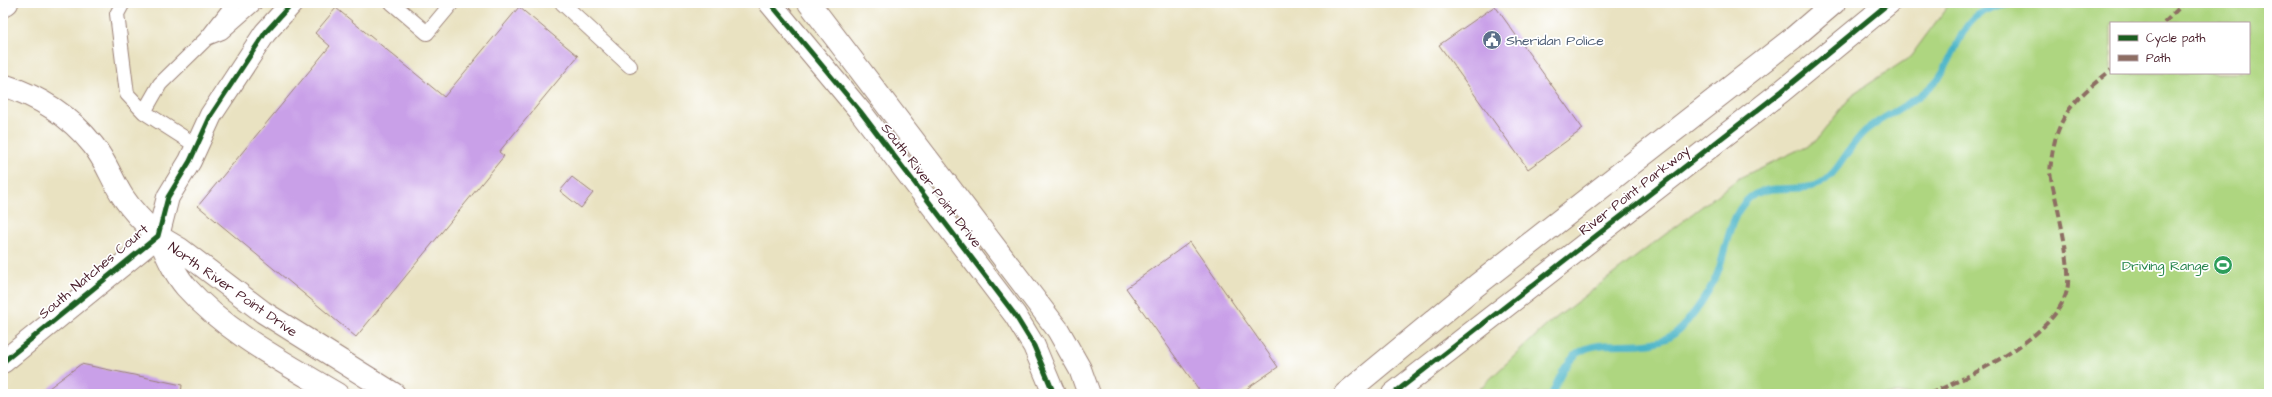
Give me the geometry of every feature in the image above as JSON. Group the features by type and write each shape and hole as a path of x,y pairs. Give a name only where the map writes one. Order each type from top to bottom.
{"main road":[{"path":"3,6 7,3"},
{"name":"South Natches Court","path":"3,362 158,236 168,197 197,146 215,109 265,33 292,3"},
{"name":"South River Point Drive","path":"770,3 860,111 1007,304 1034,346 1054,394"},
{"name":"South River Point Drive","path":"809,3 1058,330 1080,369 1089,394"},
{"name":"River Point Parkway","path":"1345,394 1459,299 1793,38 1834,3"},
{"name":"River Point Parkway","path":"1392,394 1782,91 1889,3"},
{"path":"3,85 27,92 74,124 92,144 108,166 123,196 138,216 158,236"},
{"name":"North River Point Drive","path":"158,236 173,269 185,286 201,302 264,350 337,394"},
{"name":"North River Point Drive","path":"158,236 180,250 268,316 394,394"}],"lane":[{"path":"122,3 117,14 127,94 144,112 197,146"},
{"path":"144,112 160,84 206,39 234,3"},
{"path":"206,39 222,32 255,3"},
{"path":"392,3 427,32 452,3"},
{"path":"562,3 630,66"}],"green space":[{"path":"1950,3 2269,3 2269,394 1474,394 1548,324 1739,178 1815,142 1852,95 1910,57"}],"building":[{"path":"1495,6 1583,129 1528,169 1439,45"},
{"path":"519,7 578,56 499,152 504,156 356,337 198,206 330,46 315,33 336,8 444,97"},
{"path":"572,177 593,193 581,208 560,191"},
{"path":"1190,242 1278,367 1239,394 1202,394 1126,288"},
{"path":"81,364 182,385 181,394 41,394"}],"waterway":[{"path":"1552,394 1559,378 1569,362 1578,353 1601,345 1642,344 1656,342 1669,337 1680,329 1697,309 1708,292 1719,269 1732,224 1736,215 1747,200 1766,190 1810,187 1829,177 1865,131 1883,118 1921,95 1937,80 1947,65 1963,32 1973,19 1985,11 2008,3"}],"marked path":[{"path":"2165,22 2184,3"},
{"path":"1929,394 1967,377 2012,351 2033,336 2050,319 2063,302 2068,284 2068,272 2065,244 2050,173 2052,154 2056,138 2067,113 2085,92 2110,71"}],"cycle path":[{"path":"3,362 158,236 168,197 190,161 211,115 265,33 292,3"},
{"path":"770,3 860,111 1015,315 1034,346 1054,394"},
{"path":"1393,394 1782,91 1889,3"}],"place":[{"name":"Sheridan Police","path":"1492,40"},
{"name":"Driving Range","path":"2223,265"}]}
